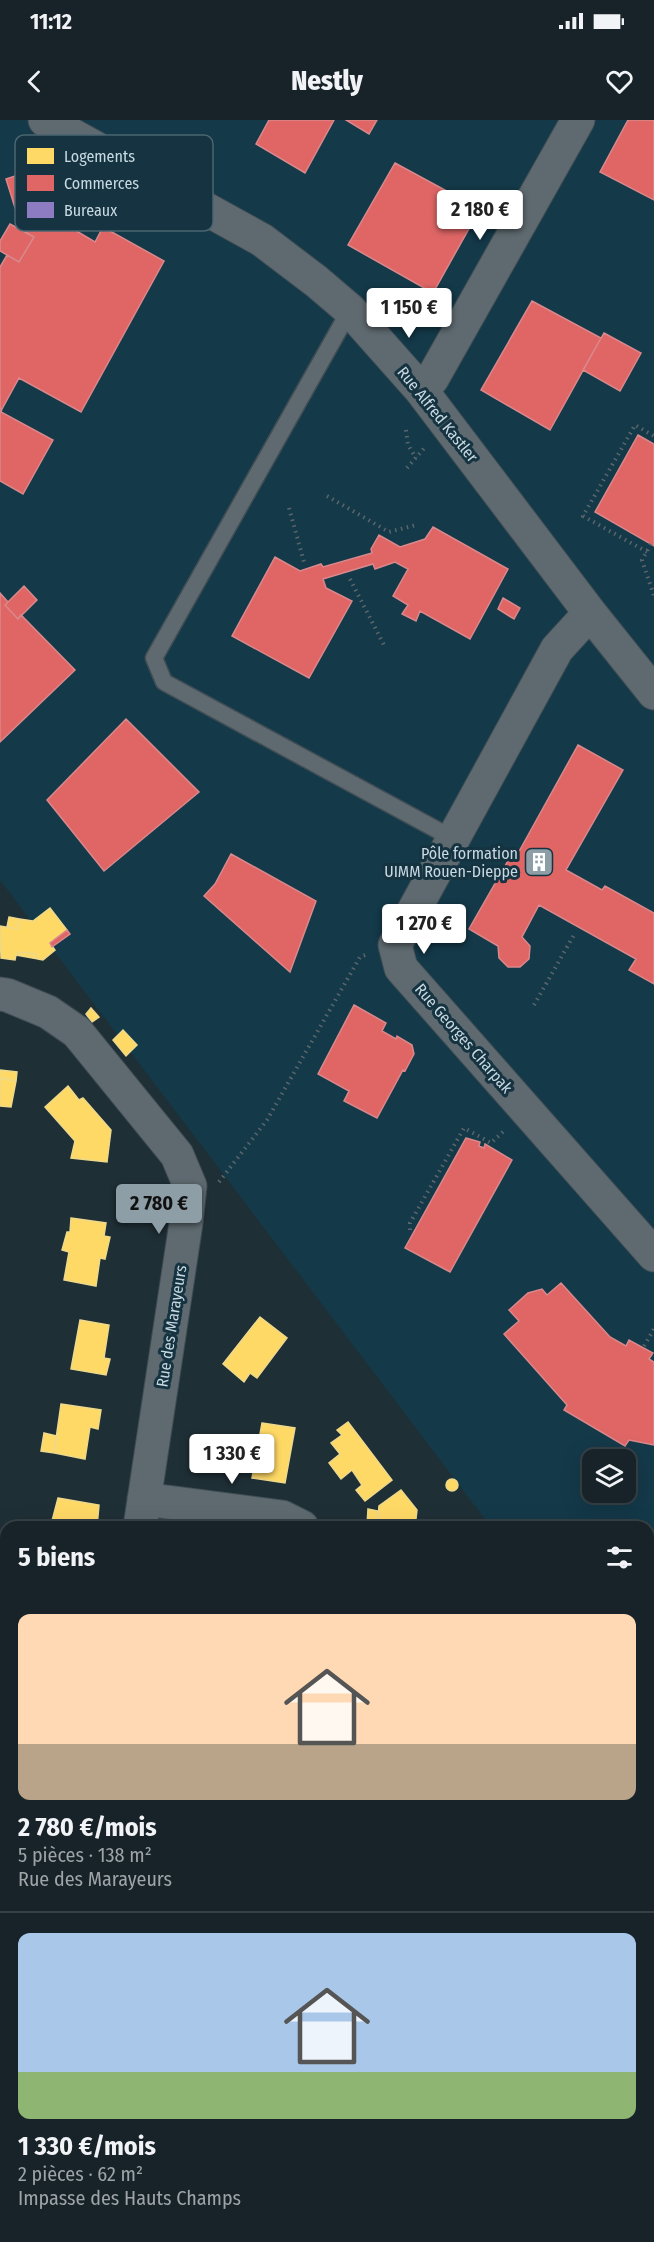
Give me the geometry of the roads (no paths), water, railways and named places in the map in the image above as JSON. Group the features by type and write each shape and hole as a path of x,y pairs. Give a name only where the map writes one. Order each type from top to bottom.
{"street":[{"name":"Rue Alfred Kastler","path":"45,120 72,135"},
{"path":"421,390 432,379 578,120"},
{"name":"Rue Alfred Kastler","path":"213,213 262,240 350,310 421,390 590,613 654,693"},
{"path":"452,838 557,649 590,613"},
{"name":"Rue Georges Charpak","path":"452,838 395,945 401,968 654,1255"},
{"name":"Rue des Marayeurs","path":"0,994 48,1012 77,1032 177,1155 190,1186 142,1513"},
{"path":"142,1513 282,1517 290,1521"}],"lane":[{"path":"350,310 154,658 164,682 452,838"}],"place":[{"name":"Pôle formation UIMM Rouen-Dieppe","path":"539,862"}]}
